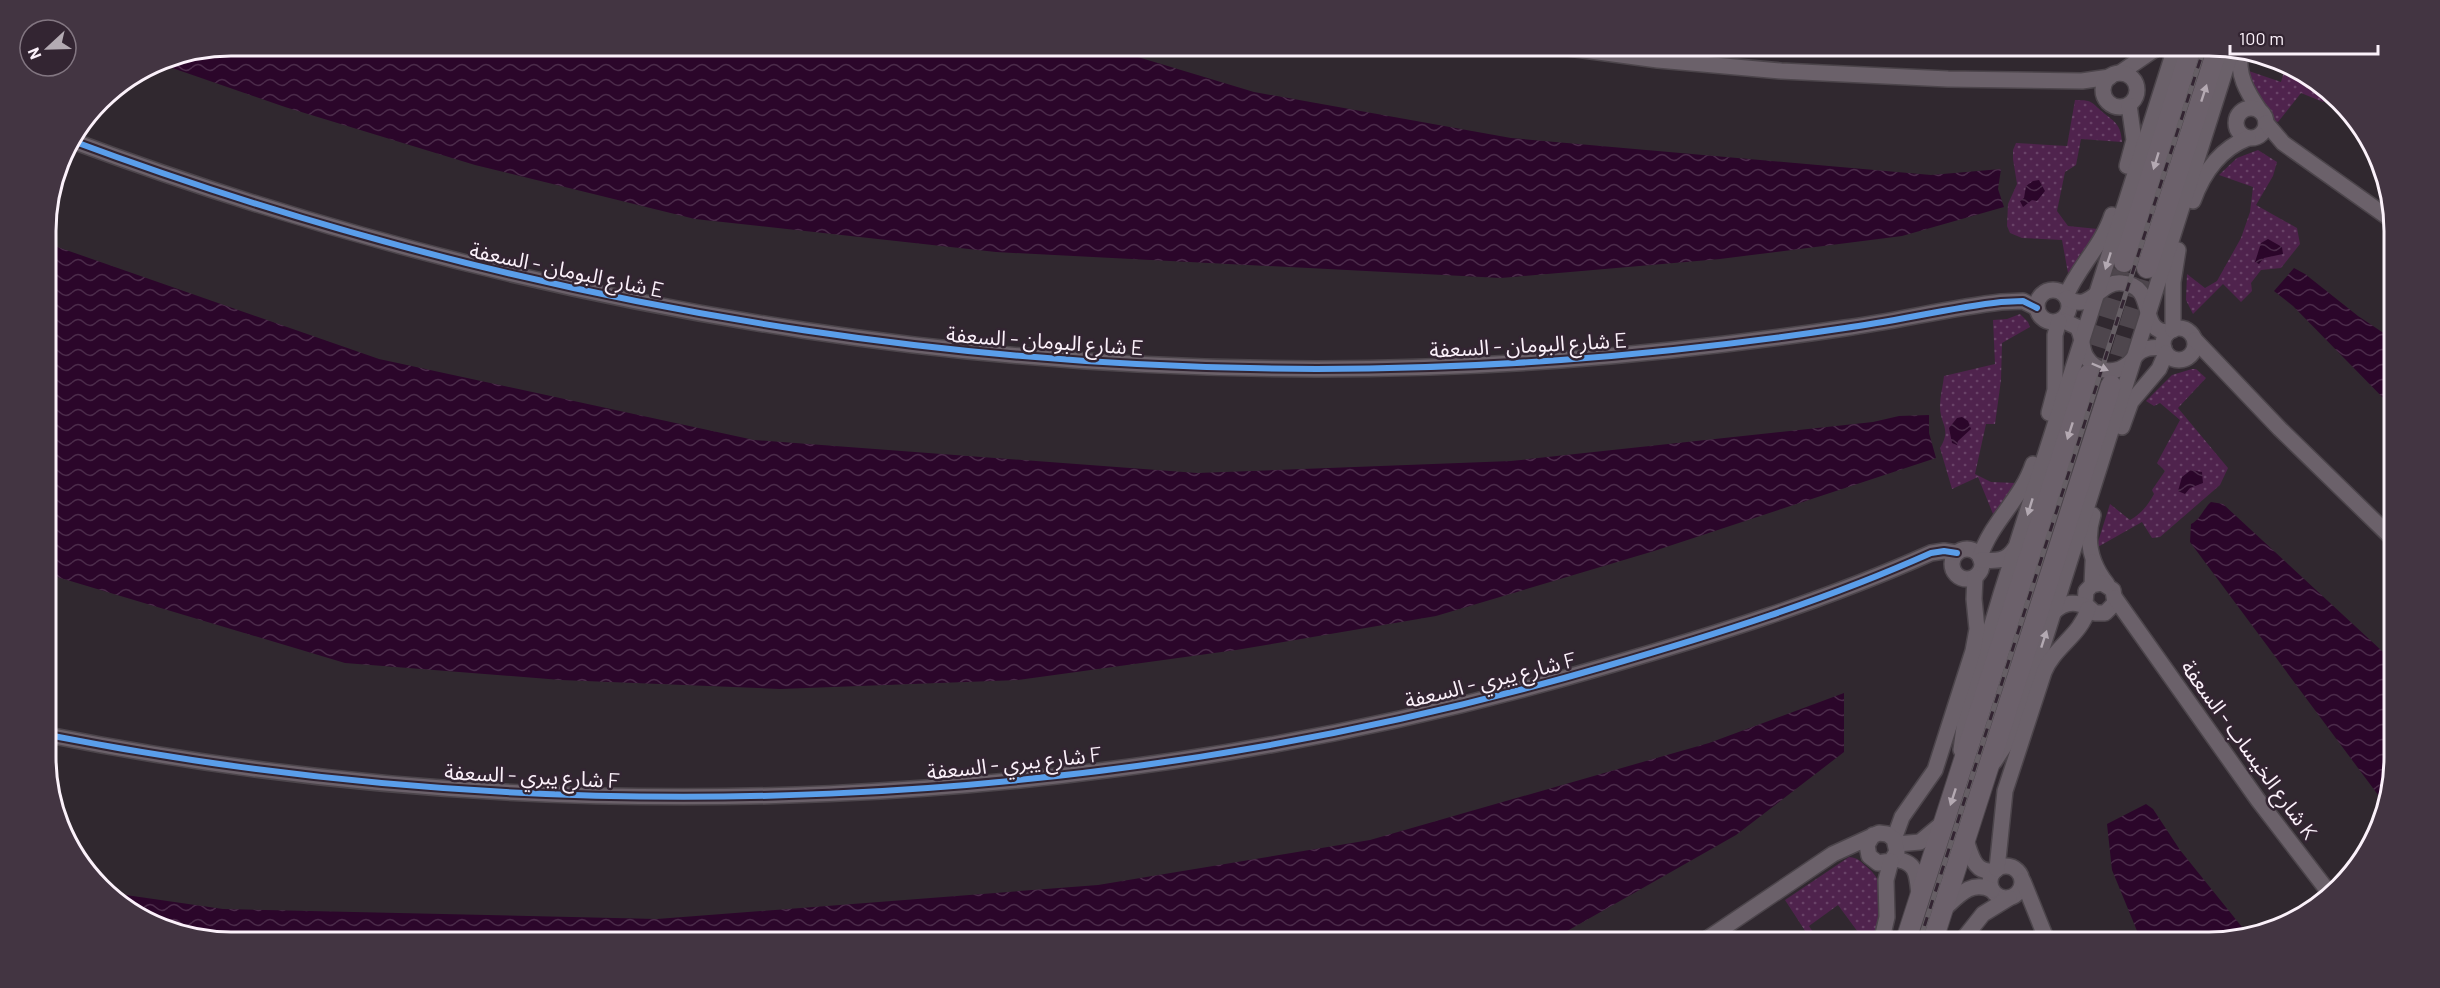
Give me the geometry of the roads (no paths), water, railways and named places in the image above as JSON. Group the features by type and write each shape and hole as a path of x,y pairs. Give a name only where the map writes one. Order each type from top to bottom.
{"main road":[{"path":"2124,262 2189,56"},
{"path":"2147,268 2215,56"},
{"path":"1909,932 2088,375"},
{"path":"1936,932 2111,385"}],"street":[{"path":"1628,56 1781,71 1905,77 2082,81 2126,89 2152,85 2166,76"},
{"path":"2082,81 2104,92 2108,102 2126,89 2138,64 2145,56"},
{"path":"1961,772 1966,712 2001,594 2172,56"},
{"path":"1988,769 2001,753 2015,726 2229,57"},
{"path":"2096,611 2084,600 2096,586 2089,544 2089,529 2121,428 2136,396 2155,373 2174,355 2195,349 2181,333 2174,303 2175,261 2194,199 2208,170 2226,150 2244,133 2263,132 2244,85 2240,69 2241,59"},
{"path":"2126,89 2145,104 2153,118"},
{"path":"1884,932 1887,917 1887,873 1897,852 1895,841 1902,817 1929,779 1942,749 1975,644 1977,629 1969,564 2019,495 2034,461 2055,390 2055,345 2051,317 2040,297 2058,294 2078,274 2106,232 2132,153 2133,133 2126,89"},
{"path":"2217,97 2228,108 2254,113 2283,143 2383,215"},
{"path":"2244,133 2237,118 2254,113"},
{"path":"2205,132 2217,125 2283,143"},
{"name":"شارع البومان - السعفة E","path":"79,143 192,184 301,219 402,248 543,283 687,312 810,332 1048,358 1267,368 1413,367 1631,354 1848,328 1992,303 2024,301 2051,317"},
{"path":"2097,293 2116,282 2137,288 2146,300 2148,314 2155,328 2181,333 2219,366 2384,530"},
{"name":"شارع البومان - السعفة E","path":"1992,303 2010,296 2058,294 2076,303 2086,302 2097,293"},
{"path":"2051,317 2069,308 2058,294"},
{"path":"2051,317 2078,327 2084,353 2087,359 2099,369 2121,368 2146,349 2205,359 2219,366"},
{"path":"2174,355 2164,340 2181,333"},
{"name":"شارع يبري - السعفة F","path":"56,737 122,749 266,770 482,790 627,796 772,795 916,789 988,783 1212,755 1326,735 1450,708 1563,679 1695,640 1816,599 1937,552 1969,564 1997,561 2007,558 2019,540"},
{"path":"1969,564 1996,580 2001,594"},
{"path":"1969,932 1991,902 1993,891 1990,881 1996,869 2001,840 2005,791 2044,672 2053,655 2096,611 2113,607 2115,598 2113,590 2096,586 2072,586 2064,579"},
{"name":"شارع الخيساب - السعفة K","path":"2115,598 2238,772 2325,888"},
{"path":"2053,613 2066,603 2078,603 2096,611 2121,617 2135,625"},
{"path":"1717,932 1827,857 1876,834 1902,817"},
{"path":"1876,834 1887,834 1895,841 1920,842 1944,822"},
{"path":"1876,834 1867,845 1881,874 1886,893"},
{"path":"1966,840 1977,866 1985,871 2005,866 2014,867"},
{"path":"2001,840 2005,855 2021,875 2044,932"},
{"path":"1844,849 1871,857 1881,864 1892,860 1904,861 1914,870 1919,901"},
{"path":"1983,914 2020,891 2023,881"},
{"path":"1944,909 1970,887 1982,886 2000,897 2025,903 2035,911"}],"water":[{"path":"231,56 1135,56 1254,92 1511,138 1931,175 2001,169 1998,189 2004,207 1902,236 1720,259 1501,278 996,252 695,219 475,165 285,107 169,67 208,57"},
{"path":"2039,180 2045,191 2037,201 2032,200 2023,207 2020,201 2024,198 2026,186"},
{"path":"2268,239 2282,247 2283,254 2264,258 2259,264 2255,262 2261,243"},
{"path":"56,246 379,359 754,440 1197,473 1511,461 1873,422 1899,416 1929,415 1929,433 1936,458 1654,551 1436,616 1236,650 1018,680 780,689 561,680 345,663 56,577"},
{"path":"2294,268 2384,333 2384,399 2293,306 2274,291"},
{"path":"1962,417 1968,421 1971,429 1958,441 1957,445 1952,443 1949,428 1957,418"},
{"path":"2191,470 2202,472 2203,483 2190,488 2185,494 2178,491 2182,477"},
{"path":"2211,502 2223,504 2384,653 2384,769 2379,797 2190,542 2191,524"},
{"path":"1844,693 1844,752 1736,835 1565,932 231,932 186,927 153,914 122,894 223,909 657,919 1098,885 1370,840 1709,743"},
{"path":"2146,804 2153,809 2180,850 2243,929 2221,932 2137,932 2112,870 2107,824"}],"tunnel":[{"path":"2088,375 2124,262"},
{"path":"2111,385 2147,268"}],"railway":[{"path":"1923,932 2201,56"}]}
